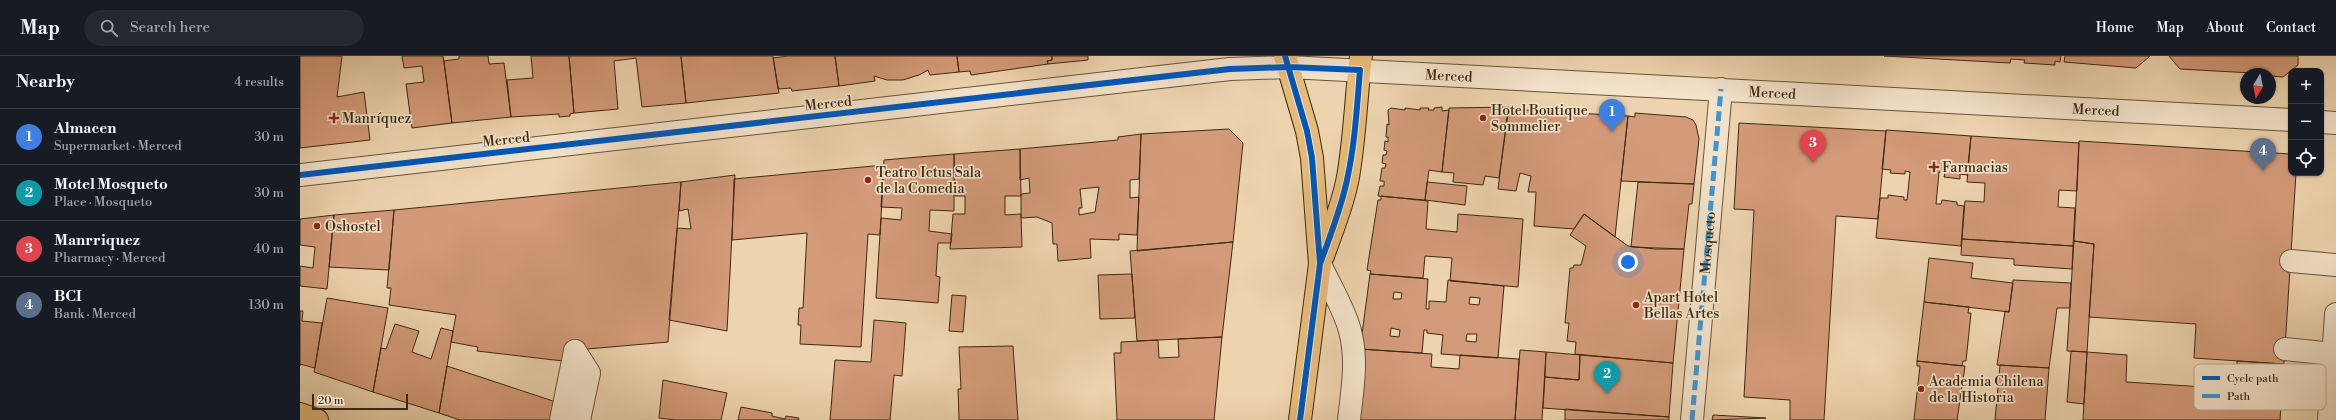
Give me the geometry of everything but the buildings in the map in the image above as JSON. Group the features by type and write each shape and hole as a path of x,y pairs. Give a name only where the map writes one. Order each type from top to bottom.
{"main road":[{"path":"1287,62 1300,102 1312,158 1320,264 1300,420"},
{"path":"1320,264 1341,205 1348,179 1354,137 1360,63"},
{"path":"300,414 317,420"}],"street":[{"name":"Merced","path":"300,175 1230,70 1287,62 1360,63 1721,89 2288,120"},
{"name":"Mosqueto","path":"1692,420 1721,89"},
{"path":"2324,122 2336,123"},
{"path":"2291,261 2336,265"},
{"path":"1320,264 1345,315 1350,333 1354,370 1349,420"},
{"path":"2328,420 2336,314"},
{"path":"2285,349 2333,354"},
{"path":"561,420 574,351 589,373 579,420"}],"marked path":[{"path":"1692,420 1721,89"}],"cycle path":[{"path":"1285,56 1307,131 1312,158 1320,264 1300,420"},
{"path":"300,175 1230,69 1289,67 1360,70 1354,139 1345,191 1320,264"}],"place":[{"name":"Manríquez","path":"334,118"},
{"name":"Hotel Boutique Sommelier","path":"1483,118"},
{"name":"Almacen","path":"1612,132"},
{"name":"Manrriquez","path":"1813,163"},
{"name":"Farmacias","path":"1934,167"},
{"name":"BCI","path":"2263,171"},
{"name":"Teatro Ictus Sala de la Comedia","path":"868,180"},
{"name":"Oshostel","path":"317,226"},
{"name":"Apart Hotel Bellas Artes","path":"1636,305"},
{"name":"Academia Chilena de la Historia","path":"1921,389"},
{"name":"Motel Mosqueto","path":"1607,394"}]}
